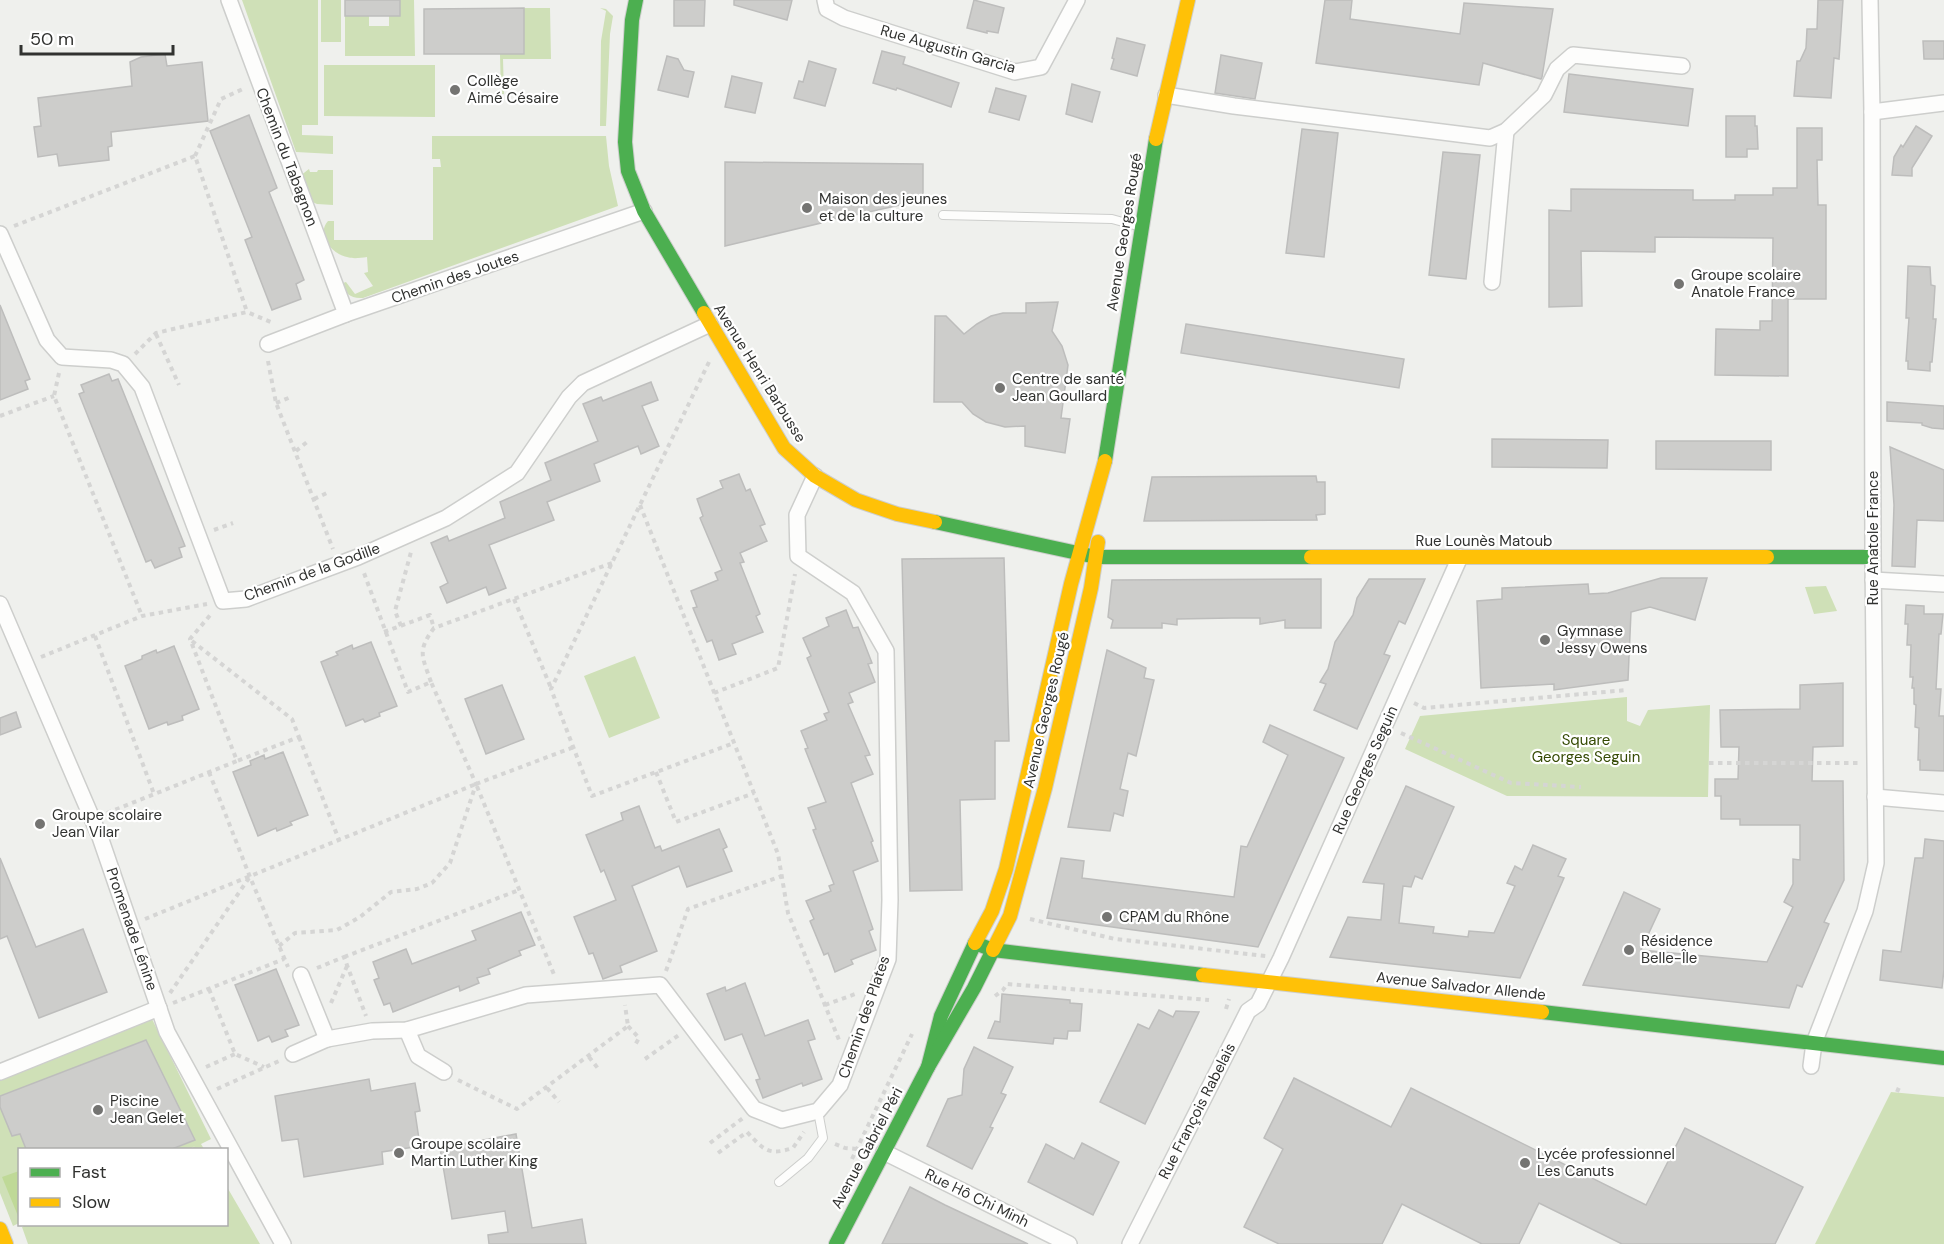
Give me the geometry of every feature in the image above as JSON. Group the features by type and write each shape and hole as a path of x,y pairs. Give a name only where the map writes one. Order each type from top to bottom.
{"street":[{"name":"Chemin du Tabagnon","path":"229,0 346,314"},
{"name":"Avenue Henri Barbusse","path":"636,0 632,20 625,142 628,171 644,211 784,448 815,476 856,500 897,514 1078,555 1096,557"},
{"name":"Rue Augustin Garcia","path":"825,0 827,9 844,18 1015,72 1041,67 1077,0"},
{"name":"Avenue Georges Rougé","path":"993,950 1010,916 1045,788 1091,588 1101,529 1103,472 1158,128 1188,0"},
{"name":"Rue Anatole France","path":"1811,1066 1814,1043 1865,911 1876,863 1870,0"},
{"path":"1166,95 1234,106 1490,138 1506,131 1544,95 1557,69 1573,55 1682,66"},
{"path":"1872,112 1944,102"},
{"path":"1492,282 1506,131"},
{"name":"Chemin des Joutes","path":"268,344 346,314 644,211"},
{"path":"5,230 47,340 62,357 111,360 123,364"},
{"name":"Chemin de la Godille","path":"123,364 141,387 223,601 246,599 358,557 446,518 517,473 569,397 583,383 710,324"},
{"name":"Avenue Georges Rougé","path":"975,943 992,911 1006,869 1078,555 1103,472"},
{"path":"798,556 797,515 815,476"},
{"name":"Chemin des Plates","path":"798,556 853,593 885,651 890,900 888,958 840,1085 810,1113"},
{"name":"Rue Lounès Matoub","path":"1096,557 1873,557"},
{"name":"Rue Georges Seguin","path":"1268,982 1281,958 1460,557"},
{"path":"1873,580 1944,584"},
{"name":"Promenade Lénine","path":"0,604 92,819 167,1032 284,1244"},
{"path":"1875,797 1944,803"},
{"name":"Avenue Salvador Allende","path":"975,943 993,950 1151,970 1350,990 1944,1058"},
{"name":"Avenue Gabriel Péri","path":"928,1067 941,1016 975,943"},
{"name":"Avenue Gabriel Péri","path":"836,1244 928,1067 974,988 993,950"},
{"path":"300,975 324,1032"},
{"name":"Rue François Rabelais","path":"1130,1244 1248,1011 1258,1004 1268,982"},
{"path":"293,1054 324,1032 407,1030 526,995 660,985 754,1109 782,1120 810,1113"},
{"path":"0,1072 159,1008"},
{"path":"407,1030 417,1056 444,1072"},
{"name":"Rue Hô Chi Minh","path":"884,1152 1069,1244"},
{"path":"0,1229 6,1244"}],"lane":[{"path":"943,215 1112,219 1142,227"},
{"path":"779,1182 808,1158 823,1138 810,1113"}],"path":[{"path":"247,312 195,156 220,99 259,81"},
{"path":"5,230 195,156"},
{"path":"123,364 156,333 247,312 297,333"},
{"path":"156,333 179,385"},
{"path":"551,689 707,364 722,346"},
{"path":"62,357 54,396 142,616"},
{"path":"268,360 276,403 339,564"},
{"path":"0,416 54,396"},
{"path":"276,403 291,397"},
{"path":"296,451 307,442"},
{"path":"314,499 329,492"},
{"path":"640,504 778,854 788,913 848,1064"},
{"path":"211,531 233,523"},
{"path":"401,626 395,611 416,532"},
{"path":"714,693 778,668 798,556"},
{"path":"358,557 408,692 431,682"},
{"path":"561,993 422,657 424,642 434,628 612,562"},
{"path":"514,599 592,796 734,743"},
{"path":"25,663 142,616 223,601"},
{"path":"190,639 223,601"},
{"path":"384,632 430,615 434,628"},
{"path":"95,636 154,794"},
{"path":"190,639 292,719 339,840"},
{"path":"190,639 237,761"},
{"path":"1398,696 1424,708 1627,690"},
{"path":"1385,725 1511,783 1581,787"},
{"path":"92,819 299,737"},
{"path":"130,925 476,784 574,747"},
{"path":"1709,763 1875,763"},
{"path":"159,1008 284,959 209,772"},
{"path":"656,772 676,822 754,793"},
{"path":"279,946 295,933 337,930 360,917 391,892 417,889 432,883 450,863 476,784"},
{"path":"660,985 688,909 782,876"},
{"path":"159,1008 250,878"},
{"path":"300,975 519,890"},
{"path":"344,957 372,1031"},
{"path":"324,1032 347,966"},
{"path":"990,999 1003,990 1007,984 1258,1004"},
{"path":"825,1005 877,987"},
{"path":"209,989 235,1054 264,1067"},
{"path":"623,989 628,1026 639,1038 635,1045"},
{"path":"444,1072 517,1109 628,1026"},
{"path":"852,1159 912,1034"},
{"path":"645,1059 673,1039"},
{"path":"189,1074 235,1054"},
{"path":"201,1096 293,1054"},
{"path":"589,1057 600,1071"},
{"path":"1897,1092 1900,1085"},
{"path":"547,1088 559,1102"},
{"path":"718,1153 747,1132 762,1147 778,1153 793,1148 804,1134 810,1113"},
{"path":"710,1143 740,1121"}],"green space":[{"path":"242,0 318,0 318,125 302,125 302,135 333,136 333,154 296,152"},
{"path":"321,0 341,0 341,42 321,42"},
{"path":"400,0 414,0 415,56 345,56 345,16 369,16 369,26 389,26 389,16 400,15"},
{"path":"524,8 550,8 551,59 503,59 504,94 501,94 500,54 524,54"},
{"path":"600,8 606,9 613,16 610,34 606,126 600,126 601,41 606,11"},
{"path":"324,65 435,65 435,117 324,116"},
{"path":"432,136 606,136 609,166 618,206 363,298 346,293 340,284 346,282 355,294 373,286 364,273 368,272 367,257 349,258 331,248 324,232 328,221 334,221 334,240 433,240 433,167 441,167 440,159 432,159"},
{"path":"309,169 310,172 333,170 333,205 310,201 300,176"},
{"path":"1826,586 1837,611 1814,614 1805,587"},
{"path":"635,656 660,718 609,738 584,676"},
{"name":"Square Georges Seguin","path":"1627,697 1627,721 1640,726 1648,710 1710,705 1708,797 1507,796 1405,749 1420,716"},
{"name":"Piscine Jean Gelet","path":"152,1019 211,1139 201,1144 203,1148 192,1148 195,1146 192,1148 18,1148 18,1224 13,1226 0,1193 0,1080"},
{"path":"1891,1092 1944,1097 1944,1244 1815,1244"},
{"path":"228,1189 260,1244 28,1244 22,1227 228,1226"}],"shaded area":[{"path":"18,1171 18,1216 2,1177"}],"building":[{"path":"345,0 400,0 400,16 345,16"},
{"path":"674,0 705,0 704,26 674,26"},
{"path":"734,0 792,0 787,20 734,5"},
{"path":"974,0 1004,8 998,33 967,28"},
{"path":"1325,0 1352,0 1350,19 1460,34 1464,3 1553,9 1542,77 1541,79 1483,63 1479,85 1316,63"},
{"path":"1818,0 1843,0 1839,59 1834,58 1831,98 1794,96 1797,61 1800,61 1806,48 1807,29 1817,29"},
{"path":"524,8 524,54 424,54 424,9"},
{"path":"1117,38 1145,45 1137,76 1111,69"},
{"path":"1923,41 1944,41 1944,59 1924,59"},
{"path":"882,51 905,57 903,64 959,83 951,107 897,88 896,90 873,83"},
{"path":"165,54 167,66 202,62 208,121 111,132 112,146 108,147 109,160 59,166 57,154 38,157 34,127 41,126 38,98 132,86 130,62 141,57"},
{"path":"1221,55 1262,63 1255,99 1215,93"},
{"path":"667,56 678,59 684,70 694,72 688,97 658,90"},
{"path":"809,61 836,69 825,106 794,98 799,81 803,82"},
{"path":"1569,74 1693,89 1688,126 1564,112"},
{"path":"732,76 762,83 755,113 725,107"},
{"path":"1072,84 1100,92 1092,122 1066,114"},
{"path":"996,88 1026,96 1019,120 989,112"},
{"path":"249,115 277,188 269,192 304,280 296,284 301,299 272,310 245,240 252,237 210,131"},
{"path":"1726,116 1755,116 1758,149 1747,149 1747,157 1726,157"},
{"path":"1916,126 1932,136 1912,168 1912,176 1892,175 1894,157"},
{"path":"1797,128 1822,128 1822,160 1817,160 1818,205 1826,205 1826,299 1788,299 1788,376 1715,375 1716,329 1760,330 1760,321 1772,321 1773,238 1655,237 1655,252 1581,251 1582,306 1549,307 1549,210 1571,211 1571,189 1693,190 1693,200 1735,200 1735,195 1773,195 1773,188 1797,188"},
{"path":"1302,129 1338,133 1324,257 1286,253"},
{"path":"1443,152 1480,155 1466,279 1429,275"},
{"name":"Maison des jeunes et de la culture","path":"725,162 923,164 923,200 837,219 825,215 821,223 725,246"},
{"path":"1908,266 1930,267 1931,285 1935,286 1933,319 1936,319 1930,371 1908,369 1908,361 1906,361 1909,318 1906,318"},
{"name":"Centre de santé Jean Goullard","path":"1058,302 1052,331 1062,346 1068,365 1061,418 1070,419 1065,453 1025,446 1025,426 1005,427 986,422 973,414 962,402 934,402 935,316 946,316 964,334 991,316 1003,313 1026,313 1026,303"},
{"path":"0,305 30,379 25,381 28,389 0,400"},
{"path":"1186,324 1404,359 1399,388 1181,353"},
{"path":"109,374 112,381 118,379 185,546 179,548 182,557 155,568 151,560 146,562 79,394 84,392 81,385"},
{"path":"651,382 658,400 642,406 659,446 641,454 638,446 594,464 600,481 547,502 554,520 489,545 506,588 489,595 486,587 447,603 440,587 448,583 431,543 447,536 449,541 505,518 500,502 551,480 545,463 598,441 583,404 601,397 603,401"},
{"path":"1887,402 1944,406 1944,429 1932,428 1922,423 1887,421"},
{"path":"1492,439 1608,440 1607,468 1492,467"},
{"path":"1656,441 1771,441 1771,470 1656,469"},
{"path":"1890,447 1944,470 1944,521 1917,520 1915,567 1892,566 1894,505"},
{"path":"739,474 746,491 750,489 765,524 760,526 767,541 740,553 744,562 740,563 760,614 756,616 763,632 732,644 736,654 719,660 712,640 707,642 693,608 697,607 691,591 718,580 715,573 722,570 700,518 703,516 697,499 723,488 720,481"},
{"path":"1316,476 1317,482 1325,482 1325,514 1316,515 1317,520 1144,521 1152,477"},
{"path":"1004,558 1009,741 995,741 995,799 960,800 962,890 910,891 902,559"},
{"name":"Gymnase Jessy Owens","path":"1661,578 1707,578 1695,620 1650,607 1631,612 1628,680 1554,690 1554,684 1481,688 1477,601 1502,599 1502,588 1588,584 1589,594 1608,593"},
{"path":"1321,579 1321,628 1285,628 1285,620 1260,624 1260,618 1232,618 1177,619 1177,625 1162,623 1162,628 1111,628 1113,620 1108,617 1112,580"},
{"path":"1369,579 1425,579 1405,624 1399,621 1384,654 1390,656 1357,729 1314,710 1326,684 1320,682 1328,669 1335,642 1353,615 1357,598"},
{"path":"1906,605 1924,606 1924,614 1943,614 1941,634 1939,634 1936,689 1941,689 1939,716 1944,716 1944,771 1920,770 1919,728 1915,727 1916,705 1914,704 1914,688 1912,688 1913,677 1910,677 1911,645 1907,645 1908,624 1905,624"},
{"path":"846,610 853,628 858,627 872,663 868,664 875,682 849,693 853,702 848,704 870,755 865,756 873,774 851,783 873,841 871,842 878,861 853,871 873,929 869,931 876,950 851,960 853,964 835,972 828,953 824,955 810,921 814,919 806,901 831,891 829,886 834,884 813,830 816,829 808,808 826,802 805,749 808,748 801,731 827,720 824,714 829,712 807,658 811,656 803,638 829,626 826,618"},
{"path":"371,642 397,706 365,722 363,719 346,726 321,662 338,655 336,652 352,645 353,649"},
{"path":"174,646 199,709 182,716 183,720 168,725 167,722 149,729 125,666 156,650 157,653"},
{"path":"1107,650 1146,668 1144,678 1154,680 1136,756 1128,753 1120,789 1128,791 1123,816 1114,813 1110,831 1068,827"},
{"path":"1843,683 1843,746 1813,747 1812,781 1843,781 1844,880 1824,922 1829,924 1802,987 1797,985 1789,1008 1583,985 1624,892 1660,909 1641,950 1767,962 1793,907 1784,902 1793,884 1793,859 1800,860 1800,825 1740,825 1740,819 1721,819 1721,796 1715,796 1715,779 1738,779 1739,747 1721,747 1720,710 1800,709 1800,685"},
{"path":"502,685 524,739 486,754 465,699"},
{"path":"16,712 21,727 0,735 0,718"},
{"path":"1270,725 1344,758 1258,947 1047,918 1061,858 1084,861 1082,878 1234,897 1241,846 1247,847 1288,755 1263,742"},
{"path":"283,752 308,815 290,822 292,825 277,831 276,828 258,836 233,772 251,765 250,761 264,755 265,759"},
{"path":"1406,786 1454,807 1422,879 1415,876 1411,887 1403,886 1399,923 1434,927 1433,933 1468,937 1469,931 1494,933 1515,886 1507,883 1515,866 1522,870 1533,845 1566,859 1558,876 1564,878 1520,978 1330,957 1348,917 1381,920 1384,884 1363,882"},
{"path":"639,806 655,848 660,846 662,851 719,829 727,847 723,849 732,871 687,887 679,866 632,886 657,951 620,966 622,972 603,979 593,953 589,954 574,917 616,900 604,870 601,872 586,835 623,820 621,813"},
{"path":"1925,839 1944,841 1942,988 1880,980 1883,950 1901,952 1915,858 1923,858"},
{"path":"0,858 36,947 83,929 107,992 39,1018 7,936 0,939"},
{"path":"521,912 535,945 519,951 521,955 488,969 490,974 477,978 479,983 460,991 459,986 393,1012 390,1003 384,1005 374,980 379,978 373,962 406,949 412,964 476,940 472,931"},
{"path":"276,969 299,1025 285,1030 288,1036 272,1042 269,1036 258,1041 235,985"},
{"path":"745,983 765,1036 808,1020 815,1039 808,1041 822,1079 803,1086 802,1083 763,1098 756,1080 760,1079 742,1034 725,1040 707,994 725,987 726,991"},
{"path":"1002,994 1070,1000 1070,1003 1082,1004 1080,1031 1068,1031 1067,1039 1054,1038 1053,1044 988,1038 995,1021 1000,1022"},
{"path":"1159,1010 1173,1017 1176,1011 1199,1012 1145,1124 1100,1102 1138,1024 1149,1029"},
{"name":"Piscine Jean Gelet","path":"146,1040 195,1140 175,1148 26,1148 20,1134 12,1136 0,1107 0,1096"},
{"path":"974,1047 1013,1067 1001,1093 1006,1095 990,1127 993,1128 972,1169 927,1146 948,1099 962,1095 964,1069"},
{"path":"1294,1078 1391,1127 1411,1088 1646,1205 1685,1128 1803,1187 1775,1244 1622,1244 1539,1203 1519,1244 1482,1244 1402,1204 1382,1244 1279,1244 1244,1227 1283,1149 1264,1138"},
{"path":"369,1079 371,1091 415,1083 420,1111 415,1112 420,1146 382,1152 383,1164 304,1177 298,1139 282,1141 275,1096"},
{"path":"516,1134 532,1228 582,1219 586,1244 489,1244 488,1235 508,1232 505,1211 452,1219 440,1148"},
{"path":"1082,1143 1119,1162 1093,1215 1028,1182 1046,1144 1074,1159"},
{"path":"910,1187 945,1205 1028,1244 882,1244"}],"traffic: fast":[{"path":"636,0 632,20 625,142 628,171 644,211 704,313"},
{"path":"1105,461 1156,139"},
{"path":"935,522 1096,557 1311,557"},
{"path":"1767,557 1873,557"},
{"path":"928,1067 941,1016 975,943 993,950 1203,975"},
{"path":"836,1244 928,1067 974,988 993,950"},
{"path":"1542,1012 1944,1058"}],"traffic: slow":[{"path":"1156,139 1188,0"},
{"path":"704,313 784,448 815,476 856,500 897,514 935,522"},
{"path":"975,943 992,911 1006,869 1071,584 1105,461"},
{"path":"993,950 1010,916 1045,788 1091,588 1098,542"},
{"path":"1311,557 1767,557"},
{"path":"1203,975 1542,1012"},
{"path":"0,1229 6,1244"}],"place":[{"name":"Collège Aimé Césaire","path":"455,90"},
{"name":"Maison des jeunes et de la culture","path":"807,208"},
{"name":"Groupe scolaire Anatole France","path":"1679,284"},
{"name":"Centre de santé Jean Goullard","path":"1000,388"},
{"name":"Gymnase Jessy Owens","path":"1545,640"},
{"name":"Groupe scolaire Jean Vilar","path":"40,824"},
{"name":"CPAM du Rhône","path":"1107,917"},
{"name":"Résidence Belle-Île","path":"1629,950"},
{"name":"Piscine Jean Gelet","path":"98,1110"},
{"name":"Groupe scolaire Martin Luther King","path":"399,1153"},
{"name":"Lycée professionnel Les Canuts","path":"1525,1163"}]}
